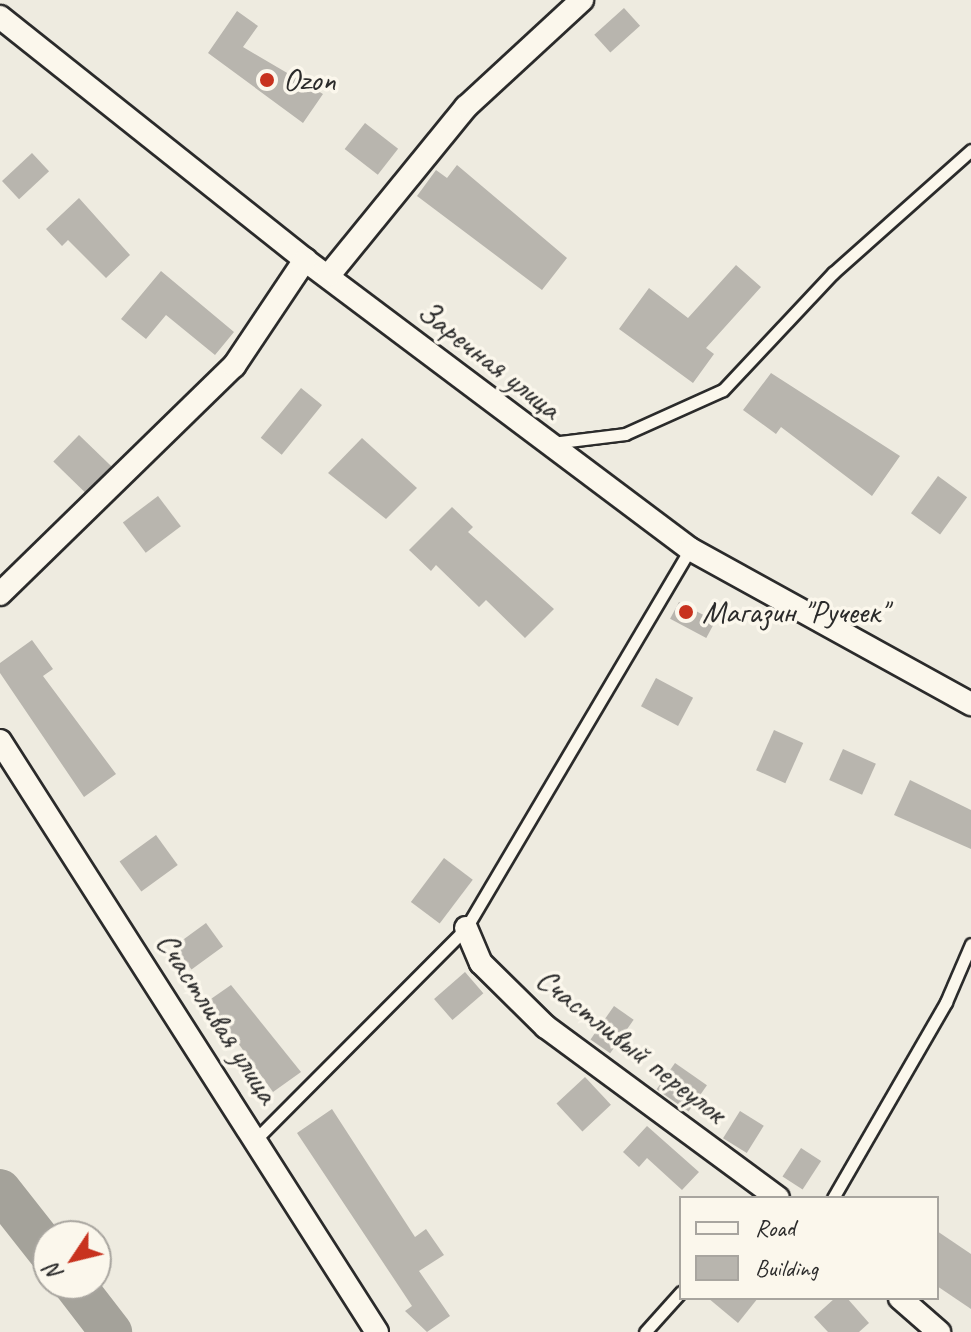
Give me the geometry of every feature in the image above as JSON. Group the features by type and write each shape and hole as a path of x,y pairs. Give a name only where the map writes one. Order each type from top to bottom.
{"street":[{"path":"329,275 466,107 582,0"},
{"name":"Заречная улица","path":"0,17 305,260 329,275 544,444 690,549 971,704"},
{"path":"0,594 234,366 305,260"},
{"name":"Счастливая улица","path":"0,741 377,1332"},
{"name":"Счастливый переулок","path":"466,928 481,963 546,1027 775,1196"},
{"path":"902,1300 939,1332"}],"lane":[{"path":"544,444 625,434 723,390 833,273 971,150"},
{"path":"256,1139 466,928 690,549"},
{"path":"834,1196 946,1002 971,944"},
{"path":"645,1332 679,1294"}],"building":[{"path":"624,8 640,26 610,53 594,35"},
{"path":"237,11 258,26 243,47 323,94 303,123 208,53"},
{"path":"365,123 398,149 378,175 345,149"},
{"path":"32,153 49,171 19,199 2,181"},
{"path":"457,165 567,258 542,290 417,196 436,170 447,178"},
{"path":"79,198 130,255 106,278 68,240 62,246 46,229"},
{"path":"736,265 761,287 706,348 714,354 693,383 619,329 649,288 688,318"},
{"path":"161,271 234,332 215,355 166,315 146,339 121,319"},
{"path":"771,373 900,456 872,496 781,427 776,434 743,410"},
{"path":"301,388 322,405 282,455 261,438"},
{"path":"79,435 111,466 86,493 53,462"},
{"path":"362,438 417,488 386,519 328,473"},
{"path":"938,476 967,497 940,534 911,513"},
{"path":"158,496 181,526 146,553 123,522"},
{"path":"452,507 473,527 468,532 554,609 525,638 486,600 479,607 436,565 431,571 409,550"},
{"name":"Магазин \"Ручеек\"","path":"679,602 715,621 706,638 670,619"},
{"path":"32,640 53,669 43,676 116,774 84,797 0,673 0,663"},
{"path":"656,678 693,698 678,726 641,706"},
{"path":"774,730 803,743 785,783 756,770"},
{"path":"843,749 876,764 862,795 829,780"},
{"path":"910,780 971,810 971,849 894,815"},
{"path":"156,835 178,865 141,891 120,861"},
{"path":"444,858 473,880 440,924 411,902"},
{"path":"206,923 223,946 191,969 174,946"},
{"path":"465,972 483,993 452,1020 434,999"},
{"path":"231,985 301,1072 273,1092 208,1001"},
{"path":"614,1006 634,1020 610,1053 590,1040"},
{"path":"675,1063 707,1085 689,1112 657,1089"},
{"path":"585,1077 611,1105 582,1131 556,1104"},
{"path":"332,1109 415,1237 426,1229 444,1255 419,1271 450,1316 427,1332 405,1311 412,1306 297,1133"},
{"path":"740,1111 764,1126 747,1153 723,1138"},
{"path":"647,1126 699,1172 682,1190 647,1158 639,1167 623,1152"},
{"path":"801,1148 821,1161 803,1190 782,1177"},
{"path":"939,1232 971,1254 971,1309 939,1287"},
{"path":"710,1300 756,1300 738,1323"},
{"path":"833,1300 849,1300 869,1323 859,1332 828,1332 814,1317"}],"waterway":[{"path":"0,1190 32,1231"},
{"path":"86,1300 111,1332"}],"place":[{"name":"Ozon","path":"267,80"},
{"name":"Магазин \"Ручеек\"","path":"686,612"}]}
